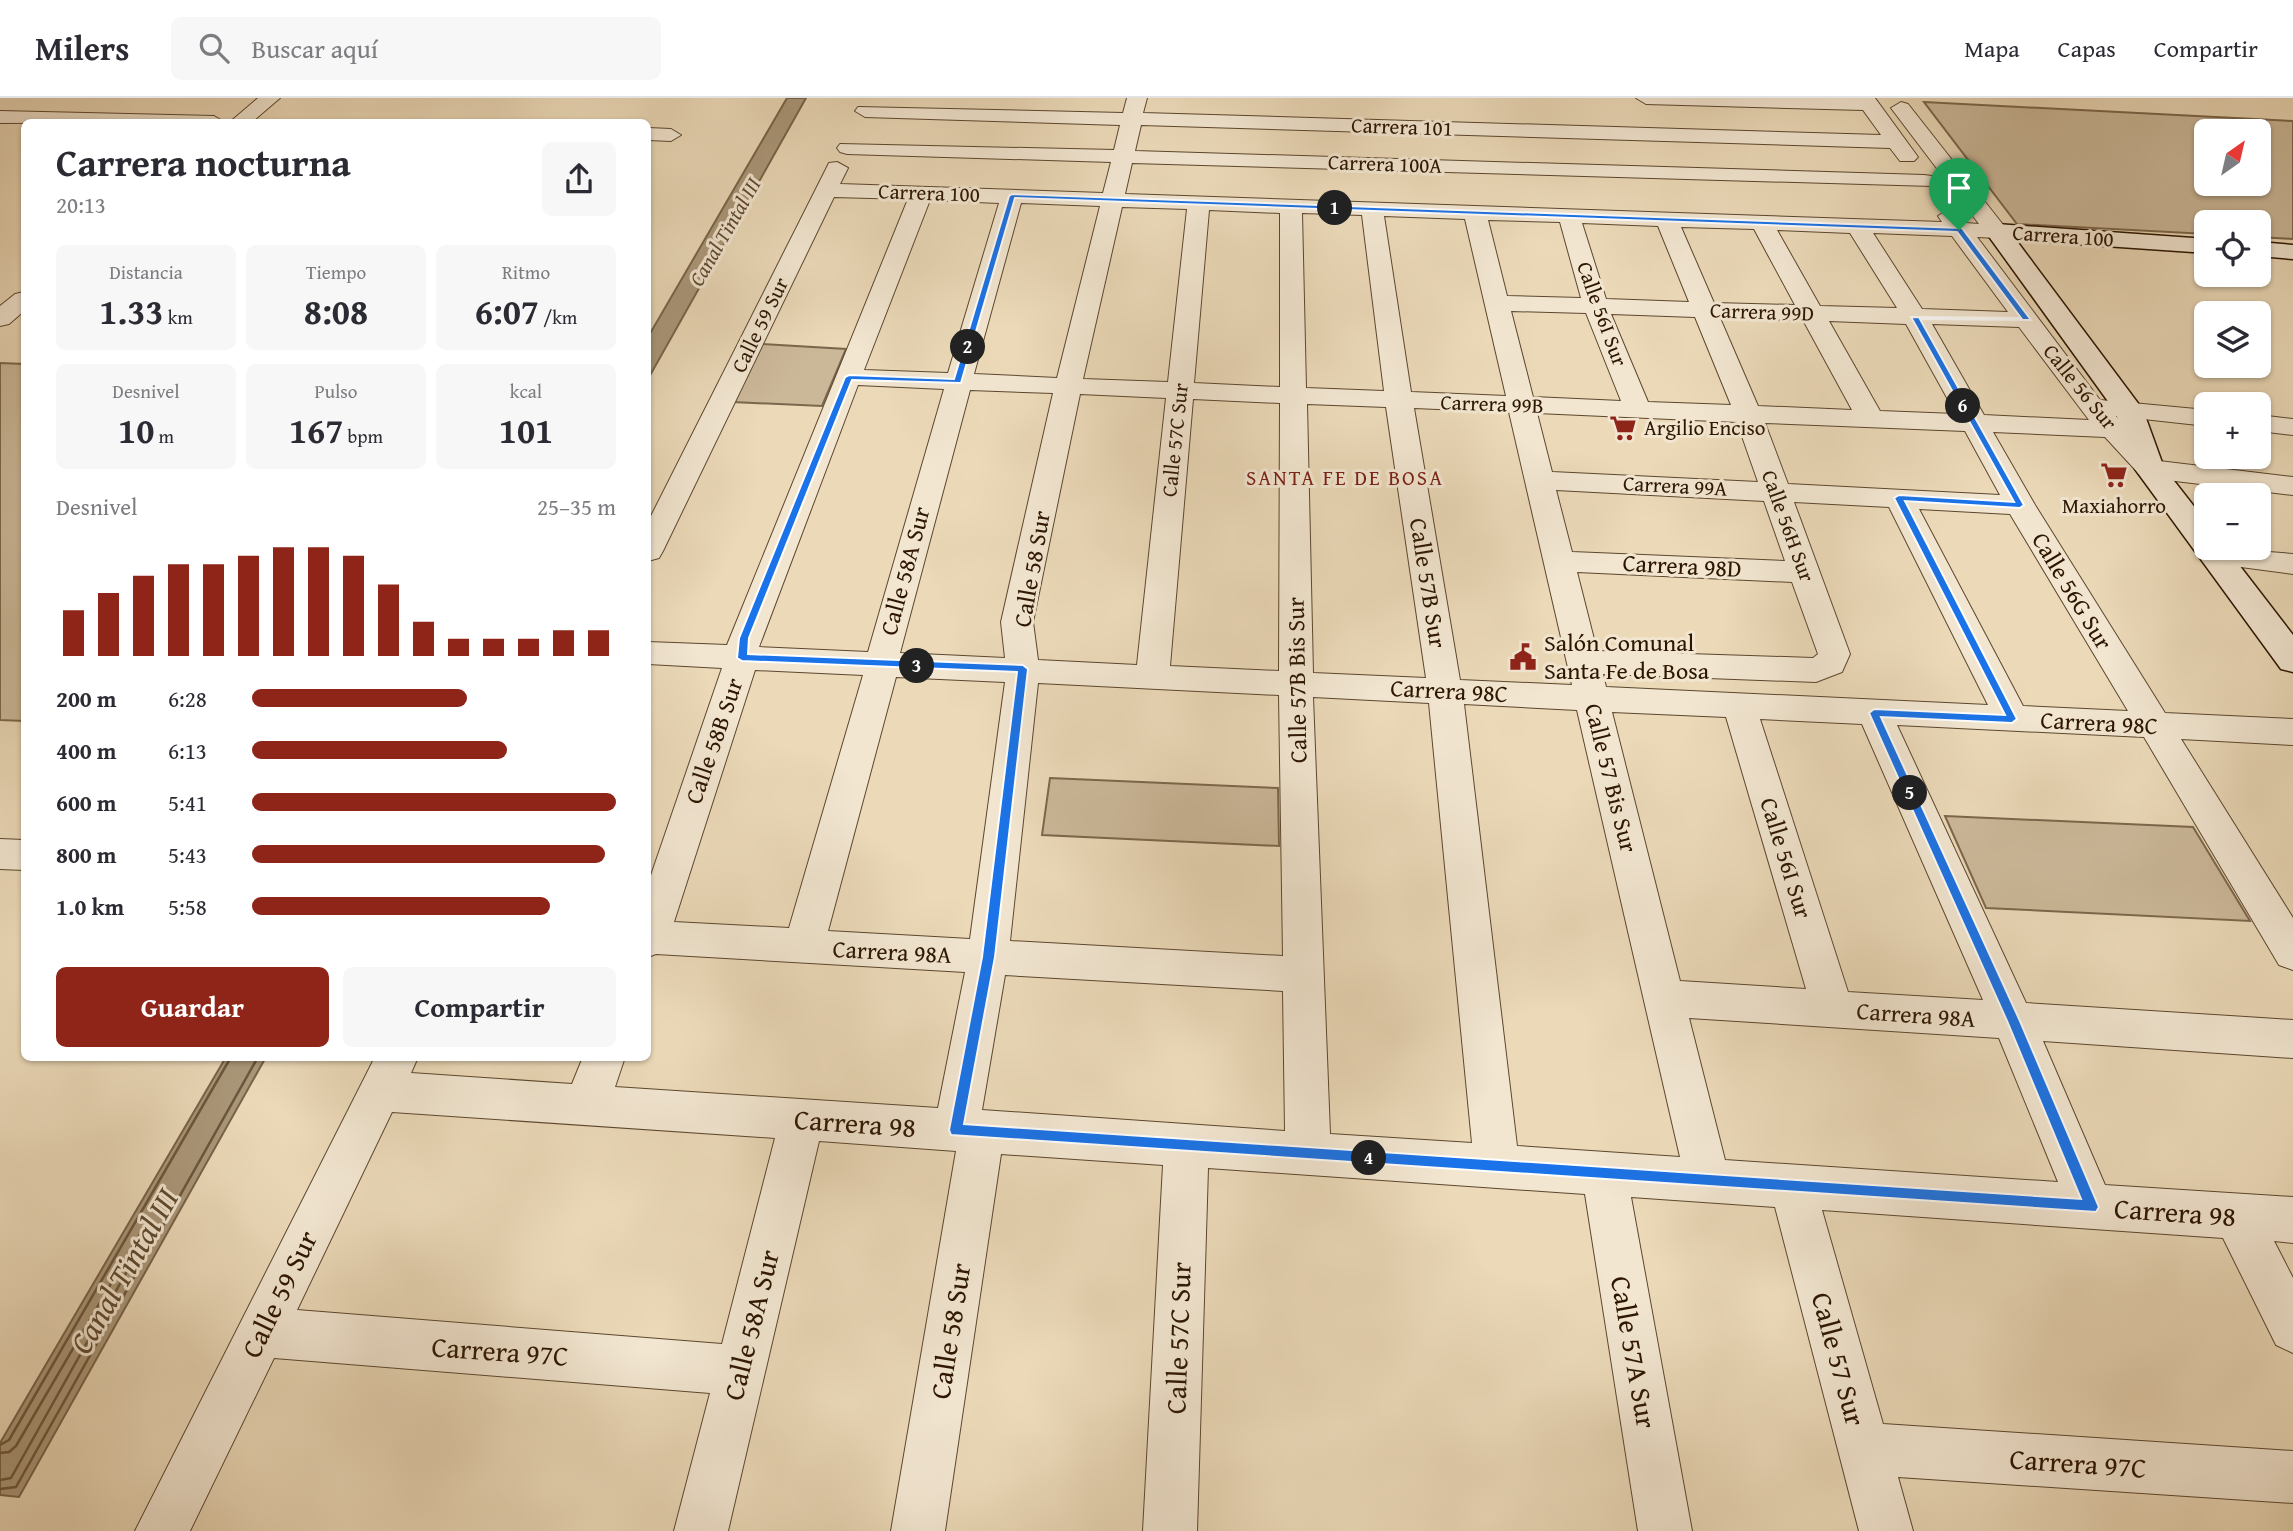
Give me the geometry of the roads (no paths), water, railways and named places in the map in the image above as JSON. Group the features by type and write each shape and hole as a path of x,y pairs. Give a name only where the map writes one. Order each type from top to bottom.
{"street":[{"path":"244,119 270,98"},
{"path":"1646,98 1867,101"},
{"name":"Calle 56 Sur","path":"1893,98 1997,231 2126,423 2150,469 2194,528"},
{"name":"Calle 56 Sur","path":"1867,101 1959,230 2091,405 2126,423"},
{"name":"Carrera 101","path":"869,105 1135,109 1491,130 1896,142"},
{"name":"Calle 59 Sur","path":"651,545 869,105"},
{"name":"Calle 58 Sur","path":"918,1531 969,1131 1023,669 1017,622 1068,386 1135,109"},
{"path":"1485,109 1500,168 1517,214"},
{"path":"0,117 86,119"},
{"path":"651,134 671,135"},
{"name":"Carrera 100A","path":"847,148 1924,181"},
{"name":"Carrera 100","path":"827,190 1997,231 2194,245"},
{"name":"Calle 58B Sur","path":"651,930 742,658 744,638 922,193"},
{"name":"Calle 58A Sur","path":"804,946 882,665 886,638 1012,196"},
{"name":"Calle 57C Sur","path":"1152,677 1199,203"},
{"name":"Calle 57B Bis Sur","path":"1291,206 1296,684 1308,1154"},
{"name":"Calle 57B Sur","path":"1372,209 1445,691 1497,1167"},
{"name":"Calle 57 Bis Sur","path":"1475,213 1708,1181"},
{"name":"Calle 56I Sur","path":"1569,216 1596,307 1638,410"},
{"name":"Calle 56H Sur","path":"1583,662 1816,670 1830,664 1833,654 1748,414 1702,310 1667,220"},
{"path":"1762,223 1871,419"},
{"name":"Calle 56G Sur","path":"1857,226 1915,317 1972,424 2020,505 2293,953"},
{"path":"2271,250 2293,251"},
{"path":"0,319 18,301"},
{"name":"Carrera 99D","path":"1497,303 2027,320"},
{"name":"Carrera 99B","path":"849,377 1972,424 2126,423"},
{"path":"2126,423 2194,419"},
{"path":"2271,425 2293,427"},
{"path":"2150,469 2293,486"},
{"name":"Carrera 99A","path":"1539,480 2020,505"},
{"path":"1899,498 2012,719"},
{"name":"Calle 56 Sur","path":"2219,560 2287,644"},
{"path":"2271,560 2293,564"},
{"name":"Carrera 98D","path":"1559,561 1805,572"},
{"name":"Carrera 98C","path":"651,653 2293,732"},
{"name":"Calle 56I Sur","path":"1740,705 1833,1010"},
{"path":"1874,713 2013,1021 2091,1207"},
{"path":"0,854 21,855"},
{"name":"Carrera 98A","path":"651,939 1303,975"},
{"name":"Carrera 98A","path":"1664,998 2293,1039"},
{"path":"586,1105 602,1061"},
{"name":"Calle 59 Sur","path":"162,1531 388,1074"},
{"name":"Carrera 98","path":"388,1074 586,1105 2293,1220"},
{"name":"Calle 58A Sur","path":"701,1531 802,1119"},
{"name":"Calle 57C Sur","path":"1170,1531 1186,1145"},
{"name":"Calle 57A Sur","path":"1604,1174 1665,1531"},
{"name":"Calle 57 Sur","path":"1792,1186 1886,1531"},
{"path":"2236,1216 2293,1328"},
{"name":"Carrera 97C","path":"260,1332 740,1370"},
{"name":"Carrera 97C","path":"1863,1449 2293,1478"}],"water":[{"name":"Canal Tintal III","path":"787,98 806,98 651,374 651,332"},
{"name":"Canal Tintal III","path":"224,1061 264,1061 19,1497 0,1495 0,1443"}],"place":[{"name":"Argilio Enciso","path":"1623,428"},
{"name":"Maxiahorro","path":"2114,475"},
{"name":"Salón Comunal Santa Fe de Bosa","path":"1523,657"}],"district":[{"name":"SANTA FE DE BOSA","path":"1345,478"}]}
